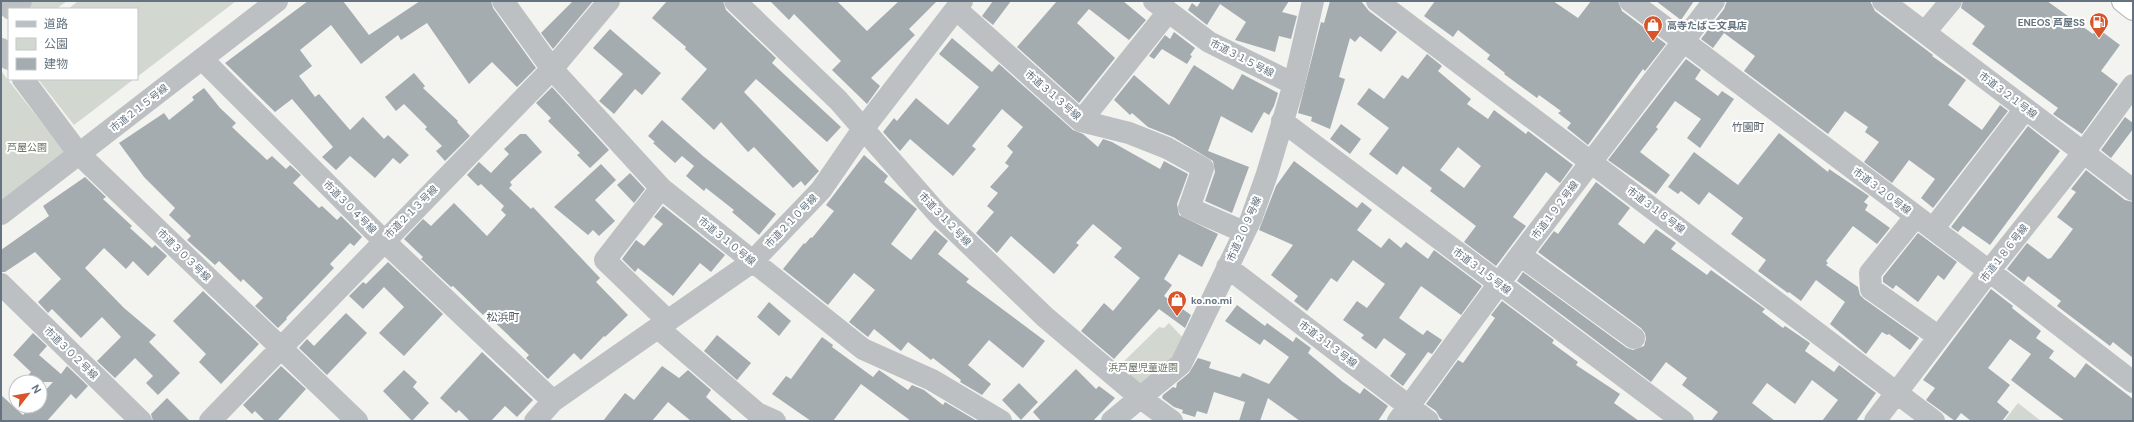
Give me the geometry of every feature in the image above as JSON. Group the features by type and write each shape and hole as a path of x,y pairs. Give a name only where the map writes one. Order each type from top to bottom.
{"highway":[{"path":"2123,1 2133,9"}],"street":[{"path":"12,8 21,1"},
{"name":"市道２１５号線","path":"1,214 277,1"},
{"name":"市道３１０号線","path":"503,1 552,69 661,188 863,350 932,380 971,413 1001,421"},
{"name":"市道２１３号線","path":"210,421 383,240 552,69 609,1"},
{"name":"市道３１２号線","path":"734,1 838,100 938,214 1045,317 1142,398 1172,421"},
{"name":"市道２０９号線","path":"1112,421 1182,364 1244,232 1267,174 1294,84 1314,1"},
{"name":"市道３１８号線","path":"1377,1 1592,161 1934,421"},
{"name":"市道３２０号線","path":"1630,1 1989,271 2133,382"},
{"name":"市道１９２号線","path":"1403,414 1520,255 1714,1"},
{"name":"市道３２１号線","path":"1883,1 2133,190"},
{"path":"1925,32 1951,1"},
{"name":"市道２１０号線","path":"535,421 553,401 752,262 821,190 863,128 959,5"},
{"name":"市道３１３号線","path":"959,5 1081,121 1130,133 1167,148 1203,168 1188,208 1244,232"},
{"path":"1081,121 1171,8"},
{"name":"市道３１５号線","path":"1171,8 1209,42 1294,84"},
{"path":"1,49 8,59"},
{"name":"市道３０４号線","path":"202,59 383,240 553,401"},
{"name":"市道３０３号線","path":"25,80 79,154 279,348 357,421"},
{"name":"市道１８６号線","path":"1875,421 1989,271 2084,152 2133,85"},
{"path":"1933,230 2025,109"},
{"name":"市道３１５号線","path":"1282,121 1682,421"},
{"path":"661,188 604,260 663,324 757,413 775,421"},
{"path":"1916,216 1870,273 1872,289 1939,337"},
{"path":"1520,255 1634,338"},
{"name":"市道３１３号線","path":"1227,268 1403,414 1428,421"},
{"name":"市道３０２号線","path":"1,284 141,421"}],"green space":[{"path":"34,1 67,1 57,8 24,8"},
{"path":"78,1 236,1 138,76 138,8 69,8"},
{"name":"芦屋公園","path":"1,71 65,152 1,202"},
{"path":"39,80 133,80 74,125"},
{"name":"浜芦屋児童遊園","path":"1169,323 1186,341 1147,390 1115,370 1159,327 1164,328"},
{"path":"2018,403 2041,421 2004,421"}],"building":[{"path":"308,1 343,1 369,35 420,1 491,1 493,8 536,68 517,87 492,62 469,84 427,23 401,40 398,35 361,64 331,25 300,50 312,66 299,76 315,97 319,94 350,130 363,117 384,139 388,135 409,155 400,164 393,158 375,178 350,156 336,170 322,157 333,147 292,99 275,112 225,63"},
{"path":"573,1 593,1 553,49 541,33"},
{"path":"667,1 723,1 726,10 776,58 772,63 841,127 827,142 756,79 744,92 819,171 805,186 801,181 793,188 754,147 748,152 721,122 714,130 681,99 707,69 685,49 686,47 652,18"},
{"path":"770,1 837,1 867,31 899,1 937,1 909,29 915,35 871,78 880,86 867,104 832,70 841,61 794,14 789,20"},
{"path":"993,1 1011,1 993,25 982,16"},
{"path":"1057,1 1123,1 1146,20 1129,40 1089,9 1077,23 1115,58 1079,103 1017,47"},
{"path":"1201,1 1289,1 1282,12 1297,16 1291,39 1279,36 1275,52 1235,40 1246,22 1220,4 1207,25 1188,10 1192,3 1197,7"},
{"path":"1330,1 1361,1 1369,11 1397,32 1381,52 1360,36 1355,42 1350,38 1339,77 1345,79 1330,129 1311,121 1312,117 1298,113 1321,22 1324,23"},
{"path":"1435,1 1553,1 1578,18 1591,1 1618,1 1622,11 1666,44 1645,71 1643,69 1588,145 1567,128 1571,123 1558,113 1561,111 1539,95 1537,98 1504,74 1505,73 1487,59 1490,55 1458,30 1453,37 1424,16"},
{"path":"1656,1 1694,1 1681,20"},
{"path":"1727,1 1870,1 1875,11 1933,55 1932,56 1966,80 1948,105 1982,130 2000,105 2008,111 1933,208 1921,198 1935,179 1909,160 1892,183 1864,162 1879,142 1865,132 1868,127 1845,111 1828,134 1744,71 1755,56 1724,33 1713,48 1701,39 1724,9"},
{"path":"1963,1 2047,1 2093,34 2097,28 2120,45 2101,71 2118,84 2082,134 2053,114 2058,108 1972,44 1985,26 1961,8"},
{"path":"610,29 661,73 642,95 635,89 614,114 599,101 623,74 593,48"},
{"path":"1174,32 1195,48 1190,55 1192,56 1187,64 1162,49 1154,59 1149,56 1165,35 1170,39"},
{"path":"952,38 992,72 999,64 1073,130 1083,134 1098,147 1103,139 1112,142 1160,169 1164,161 1188,174 1177,204 1179,215 1218,234 1202,267 1179,254 1164,279 1172,285 1164,296 1191,315 1185,328 1159,309 1114,359 1081,331 1104,303 1113,311 1140,278 1114,257 1122,248 1093,224 1076,243 1079,245 1054,274 1011,236 997,253 976,233 994,212 987,206 998,193 990,187 1009,166 1005,163 1013,152 1007,146 1023,127 1002,109 972,146 976,149 953,176 910,139 900,151 883,132 894,118 897,121 916,98 948,125 979,87 939,54"},
{"path":"1427,54 1442,66 1438,71 1471,99 1467,104 1488,119 1494,110 1526,134 1528,131 1573,165 1560,183 1546,172 1513,217 1526,226 1496,266 1464,242 1476,226 1430,191 1432,188 1403,166 1397,175 1369,154 1389,128 1357,104 1369,88 1384,99 1402,75 1408,79","holes":["1458,147 1481,166 1464,188 1440,170"]},
{"path":"1686,59 1701,70 1695,79 1718,96 1722,91 1734,99 1700,148 1687,138 1701,119 1675,101 1656,127 1658,129 1640,152 1670,175 1656,194 1608,160"},
{"path":"1194,65 1233,90 1242,74 1278,93 1274,106 1269,115 1264,112 1252,133 1221,116 1208,151 1249,167 1232,213 1205,201 1215,172 1213,161 1173,137 1148,127 1132,113 1130,115 1114,100 1134,75 1169,105"},
{"path":"414,73 425,86 423,88 458,121 457,122 470,136 445,161 436,151 442,146 425,129 427,127 404,104 396,111 385,97"},
{"path":"552,87 609,150 590,168 577,155 580,153 548,121 551,118 536,103"},
{"path":"204,88 220,108 236,123 232,127 267,160 272,156 286,169 290,165 301,175 293,183 319,208 322,206 337,220 341,216 362,237 354,246 350,243 330,264 334,268 278,328 255,306 263,298 243,279 241,282 219,261 215,265 187,240 191,236 169,215 175,208 144,177 119,143 164,113 169,120 194,100 192,97"},
{"path":"2125,117 2133,123 2133,129 2111,158 2101,150"},
{"path":"662,120 703,156 776,214 759,235 732,212 734,210 706,188 704,191 686,176 694,166 682,156 675,163 653,143 655,142 648,136"},
{"path":"1341,124 1361,139 1350,154 1330,139"},
{"path":"2028,126 2060,151 1990,245 1963,226 1958,232 1951,227"},
{"path":"1779,133 1828,172 1829,169 1869,196 1864,202 1868,205 1865,210 1890,228 1877,244 1853,226 1826,261 1828,263 1826,265 1858,287 1860,295 1864,299 1919,338 1910,350 1889,334 1887,335 1882,332 1866,354 1830,324 1845,302 1816,280 1801,301 1789,292 1788,293 1758,271 1766,260 1731,234 1743,218 1709,192 1699,205 1681,191 1678,194 1668,187 1694,152 1738,185"},
{"path":"520,134 526,134 542,152 510,182 512,185 509,188 531,209 533,207 600,278 596,282 628,315 605,337 604,336 581,360 574,353 548,379 526,358 529,355 485,313 483,315 453,286 451,287 421,259 423,257 404,239 423,219 431,226 454,203 487,236 506,215 501,210 504,206 481,184 478,186 467,175 479,162 491,173 509,154 504,149"},
{"path":"864,155 888,176 884,182 917,209 891,244 911,260 935,230 948,241 938,254 969,279 966,282 1045,341 1023,368 989,340 968,365 991,384 982,395 960,382 961,380 933,358 931,360 908,342 901,351 874,329 868,337 849,322 875,290 854,273 828,305 783,269 804,243 805,244 811,237 812,238 834,211 826,205"},
{"path":"1294,161 1357,208 1362,202 1372,210 1357,230 1381,248 1389,238 1401,248 1406,242 1428,259 1434,250 1482,286 1461,315 1421,286 1399,318 1423,335 1427,330 1442,340 1432,354 1428,352 1403,386 1390,376 1406,354 1384,338 1376,349 1361,338 1364,335 1343,320 1357,301 1367,308 1385,284 1353,260 1337,282 1331,278 1307,311 1294,301 1298,296 1271,275 1293,245 1259,230 1276,186"},
{"path":"601,164 616,180 595,200 615,221 599,236 593,230 588,235 554,207"},
{"path":"2086,170 2125,200 2133,202 2133,358 2113,342 2110,346 2057,306 2061,301 2028,276 2024,282 2007,269 2027,243 2048,259 2051,258 2073,229 2057,217 2076,192 2071,189"},
{"path":"630,173 645,189 634,203 617,185"},
{"path":"85,177 106,197 103,199 132,226 130,228 152,248 155,245 167,256 148,276 133,261 126,269 104,248 85,268 124,308 156,335 149,342 180,373 158,395 146,383 153,376 135,358 115,378 97,361 121,337 102,317 81,338 52,309 48,313 38,302 61,279 35,252 5,272 1,272 1,250 49,216 43,206"},
{"path":"1596,182 1630,208 1618,224 1644,244 1656,229 1676,243 1671,249 1707,275 1711,270 1765,309 1762,312 1783,328 1785,326 1810,343 1805,351 1834,372 1839,365 1876,393 1856,421 1822,421 1838,400 1812,380 1795,404 1767,383 1752,403 1775,421 1711,421 1718,412 1682,385 1687,378 1666,362 1651,382 1517,281 1523,272 1627,348 1633,350 1644,346 1646,339 1645,333 1641,328 1538,252 1554,231 1558,234"},
{"path":"663,206 725,255 711,272 700,263 673,296 638,268 635,272 622,259 636,240 644,246 663,224 654,217"},
{"path":"1918,233 1957,262 1944,280 1938,275 1918,302 1896,285 1893,289 1883,282 1883,277"},
{"path":"388,262 443,314 404,356 379,333 404,307 384,287 363,309 349,296 363,282 366,284"},
{"path":"1991,289 2041,331 2036,338 2054,351 2049,358 2075,378 2086,363 2133,399 2133,421 2065,421 2011,380 2031,354 2010,339 1988,368 2010,385 1997,402 2009,412 2002,421 1971,421 1961,413 1955,421 1926,400 1935,388 1923,380"},
{"path":"203,291 259,344 221,384 199,362 206,354 173,321"},
{"path":"1502,301 1554,340 1552,343 1578,362 1576,365 1620,394 1614,403 1639,421 1444,421 1440,418 1436,411 1426,404 1458,360 1463,363 1495,318 1491,315"},
{"path":"769,302 791,321 779,336 757,317"},
{"path":"1237,305 1265,326 1267,323 1293,342 1296,337 1311,348 1308,353 1343,382 1360,394 1364,388 1388,406 1378,421 1300,421 1268,398 1260,421 1239,421 1245,402 1214,392 1207,414 1197,411 1195,417 1182,413 1183,410 1174,407 1162,398 1163,395 1173,387 1176,388 1177,383 1189,373 1198,358 1211,362 1209,368 1242,378 1240,377 1243,373 1269,384 1289,357 1264,339 1260,345 1225,321"},
{"path":"346,313 367,333 327,375 299,348 307,339 314,346"},
{"path":"33,333 47,346 39,355 61,374 67,366 88,386 76,399 71,394 47,421 1,421 1,395 8,401 8,414 48,414 48,387 53,382 48,382 48,374 29,374 31,372 13,355"},
{"path":"717,335 751,363 737,380 704,351"},
{"path":"822,337 833,345 832,347 873,377 879,370 908,390 912,385 924,390 943,405 945,402 977,421 911,421 861,384 833,421 811,421 772,394 786,376 791,379"},
{"path":"482,352 533,400 517,417 505,406 491,421 470,421 459,410 456,413 440,398"},
{"path":"281,366 306,389 277,421 265,421 255,411 252,414 243,405"},
{"path":"662,366 679,378 688,370 711,390 706,397 733,421 691,421 668,402 652,421 603,421 625,393 634,400"},
{"path":"1076,369 1096,389 1099,386 1115,398 1093,421 1041,421 1033,412"},
{"path":"404,370 417,382 413,387 429,403 412,421 383,391"},
{"path":"1019,383 1038,402 1021,420 1002,400"},
{"path":"167,398 190,421 153,421 151,414"}],"place":[{"name":"ENEOS 芦屋SS","path":"2099,39"},
{"name":"高寺たばこ文具店","path":"1653,42"},
{"name":"ko.no.mi","path":"1177,317"}],"district":[{"name":"竹園町","path":"1748,127"},
{"name":"松浜町","path":"503,317"}]}
